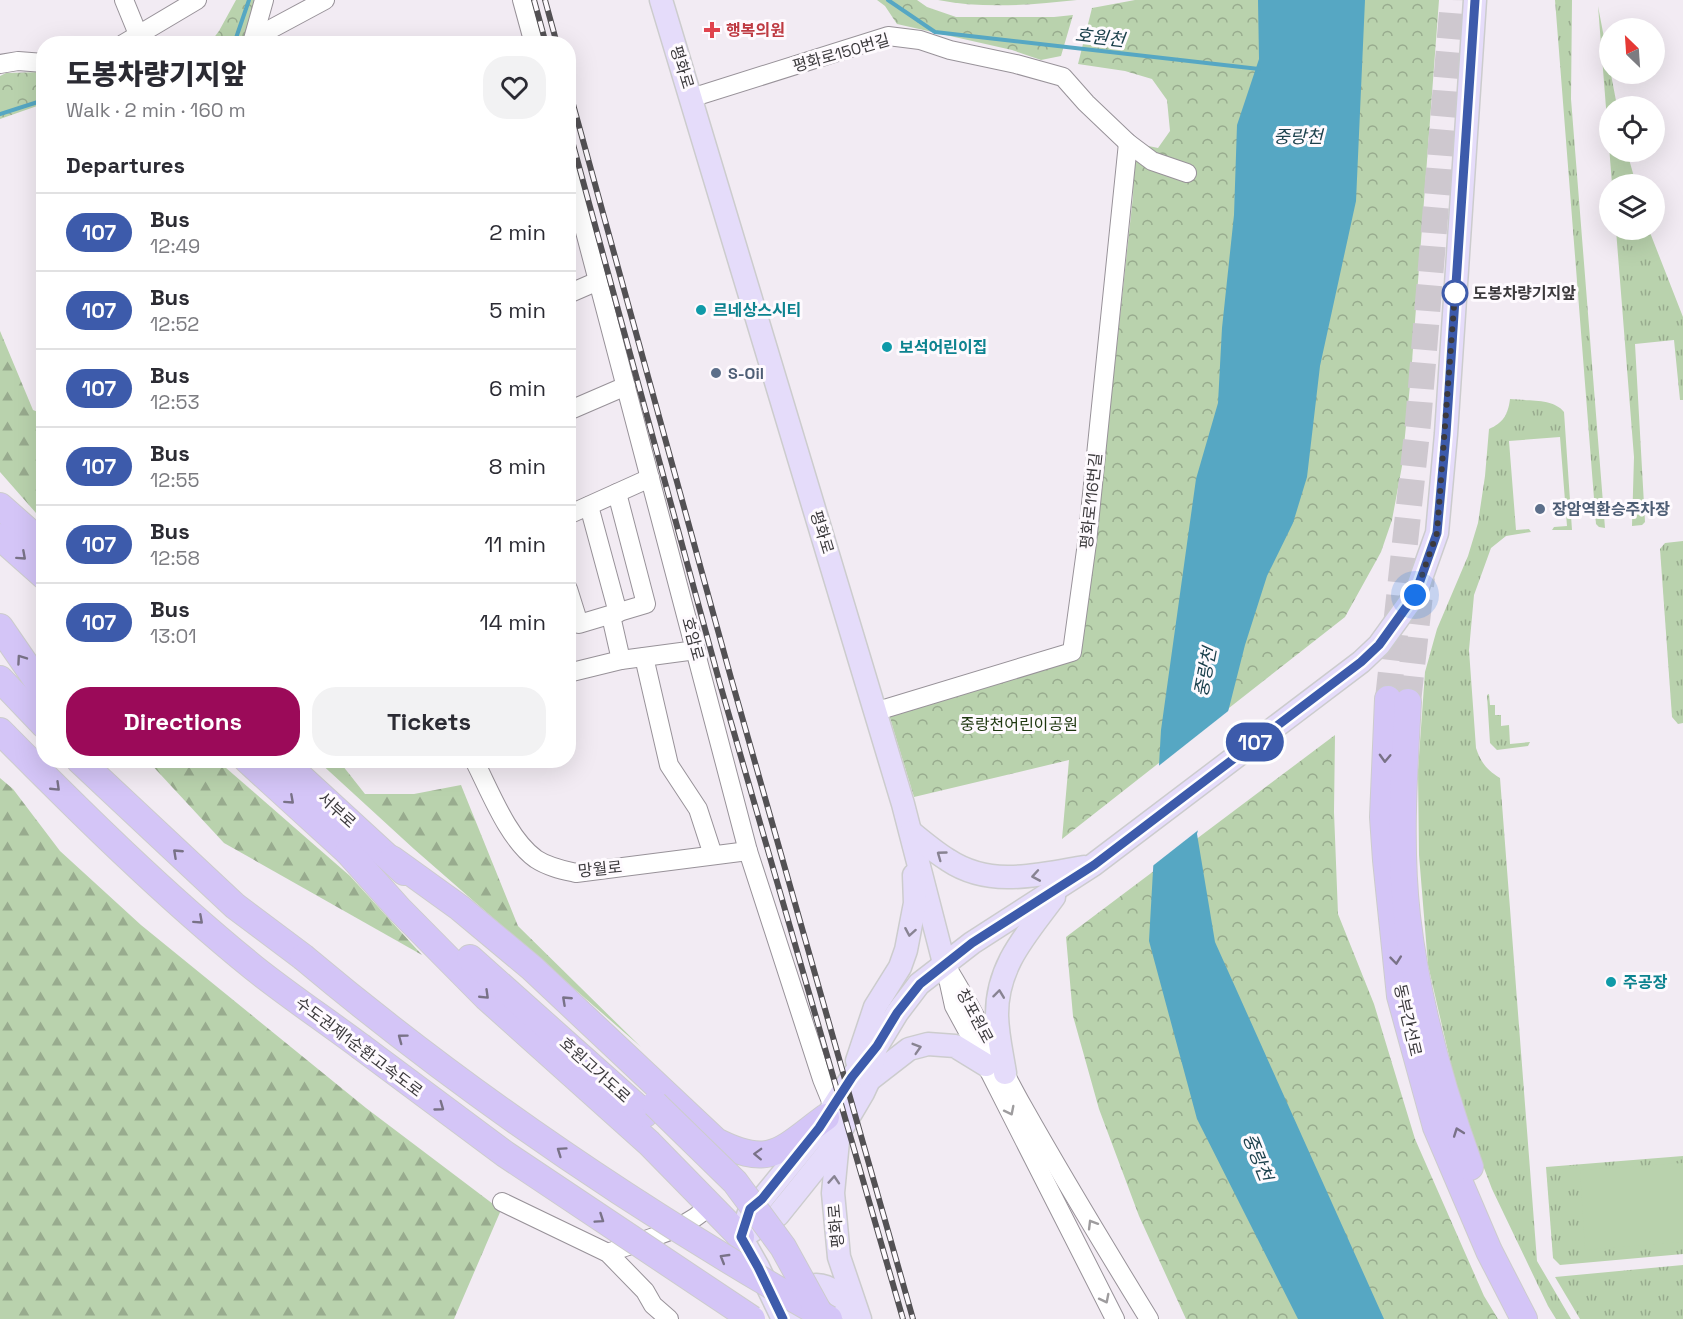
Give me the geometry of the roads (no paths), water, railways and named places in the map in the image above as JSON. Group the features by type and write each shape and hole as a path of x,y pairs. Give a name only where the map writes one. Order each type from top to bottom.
{"highway":[{"path":"0,506 36,538"},
{"path":"0,537 36,569"},
{"path":"0,627 36,679"},
{"path":"0,679 36,717"},
{"name":"동부간선로","path":"1524,1319 1489,1251 1436,1127 1400,996 1383,817 1398,701 1407,916 1425,1014 1450,1113 1480,1193 1543,1319"},
{"name":"수도권제1순환고속도로","path":"0,731 36,767"},
{"path":"0,739 36,767"},
{"name":"수도권제1순환고속도로","path":"37,768 152,878 254,968 514,1161 752,1319"},
{"name":"수도권제1순환고속도로","path":"87,768 235,906 303,957 412,1045 573,1160 722,1257 829,1319"},
{"path":"99,768 124,804"},
{"name":"서부로","path":"256,768 348,852"},
{"name":"서부로","path":"291,768 392,859"},
{"path":"348,852 399,909 486,997 649,1143 741,1237"},
{"name":"호원고가도로","path":"348,852 735,1182 783,1247 822,1319"},
{"path":"392,859 460,908 532,968 716,1141 737,1152 754,1155 770,1154 828,1123"},
{"name":"호원고가도로","path":"392,859 453,922 650,1109 750,1226 806,1319"},
{"path":"677,1172 689,1175 699,1172 715,1153 716,1141"}],"main road":[{"name":"평화로","path":"661,0 911,832 944,963 920,984 897,1013 860,1079 828,1123 762,1199 750,1209 741,1237"},
{"path":"944,963 1094,865 1361,662 1379,645 1415,595 1437,533 1446,434 1475,0"},
{"path":"911,832 950,862 975,873 1002,879 1094,865"},
{"path":"860,1079 875,1007 900,968 906,950 915,903 911,832"},
{"path":"860,1079 909,1049 928,1044 955,1046 995,1069 1001,980 1011,955 1066,884"},
{"name":"평화로","path":"828,1123 839,1257 858,1319"},
{"path":"783,1319 741,1237 778,1215 827,1154 818,1161 808,1163 804,1159 805,1150 828,1123"},
{"path":"800,1319 793,1300 799,1291 809,1285 828,1286 858,1319"}],"street":[{"path":"124,0 133,36"},
{"path":"140,36 197,0"},
{"path":"254,36 264,0"},
{"path":"262,36 325,0"},
{"path":"522,0 532,36"},
{"name":"평화로150번길","path":"692,98 888,36 920,40 950,50 1063,77 1128,144"},
{"path":"0,64 18,61 36,62"},
{"path":"1128,144 1152,161 1186,173"},
{"name":"평화로116번길","path":"874,712 1072,652 1087,543 1128,144"},
{"name":"호암로","path":"576,197 748,851 822,1079 828,1123"},
{"path":"576,291 598,281"},
{"path":"576,408 626,386"},
{"path":"576,512 650,478"},
{"path":"576,614 579,624 646,604 617,493"},
{"path":"590,506 615,614 621,660"},
{"path":"576,672 621,660 696,650"},
{"path":"644,657 669,765 698,809 713,855"},
{"name":"망월로","path":"478,768 524,849 538,861 556,868 576,873 748,851"},
{"name":"창포원로","path":"944,963 966,995 995,1069 1115,1319"},
{"name":"창포원로","path":"995,1069 1149,1319"},
{"path":"502,1202 608,1253 645,1291 653,1305 669,1319"},
{"path":"608,1253 690,1222 709,1205"}],"water":[{"name":"중랑천","path":"1258,0 1365,0 1356,201 1320,366 1307,477 1293,523 1267,576 1245,645 1197,834 1215,942 1384,1319 1298,1319 1197,1119 1149,941 1161,730 1196,479 1218,403 1222,328 1234,215 1237,125 1259,59"}],"waterway":[{"name":"호원천","path":"237,36 249,0"},
{"name":"호원천","path":"888,0 935,32 1259,69"},
{"name":"호원천","path":"0,114 36,103"}],"tunnel":[{"path":"1388,699 1418,423 1453,0"},
{"path":"1408,702 1422,577"}],"railway":[{"path":"534,0 544,36"},
{"path":"545,0 555,36"},
{"path":"576,115 731,678 913,1319"},
{"path":"576,155 720,684 903,1319"}],"place":[{"name":"행복의원","path":"712,30"},
{"name":"도봉차량기지앞","path":"1455,293"},
{"name":"르네상스시티","path":"701,310"},
{"name":"보석어린이집","path":"887,347"},
{"name":"S-Oil","path":"716,373"},
{"name":"장암역환승주차장","path":"1540,509"},
{"name":"주공장","path":"1611,982"}],"park label":[{"name":"중랑천어린이공원","path":"1019,724"}]}
